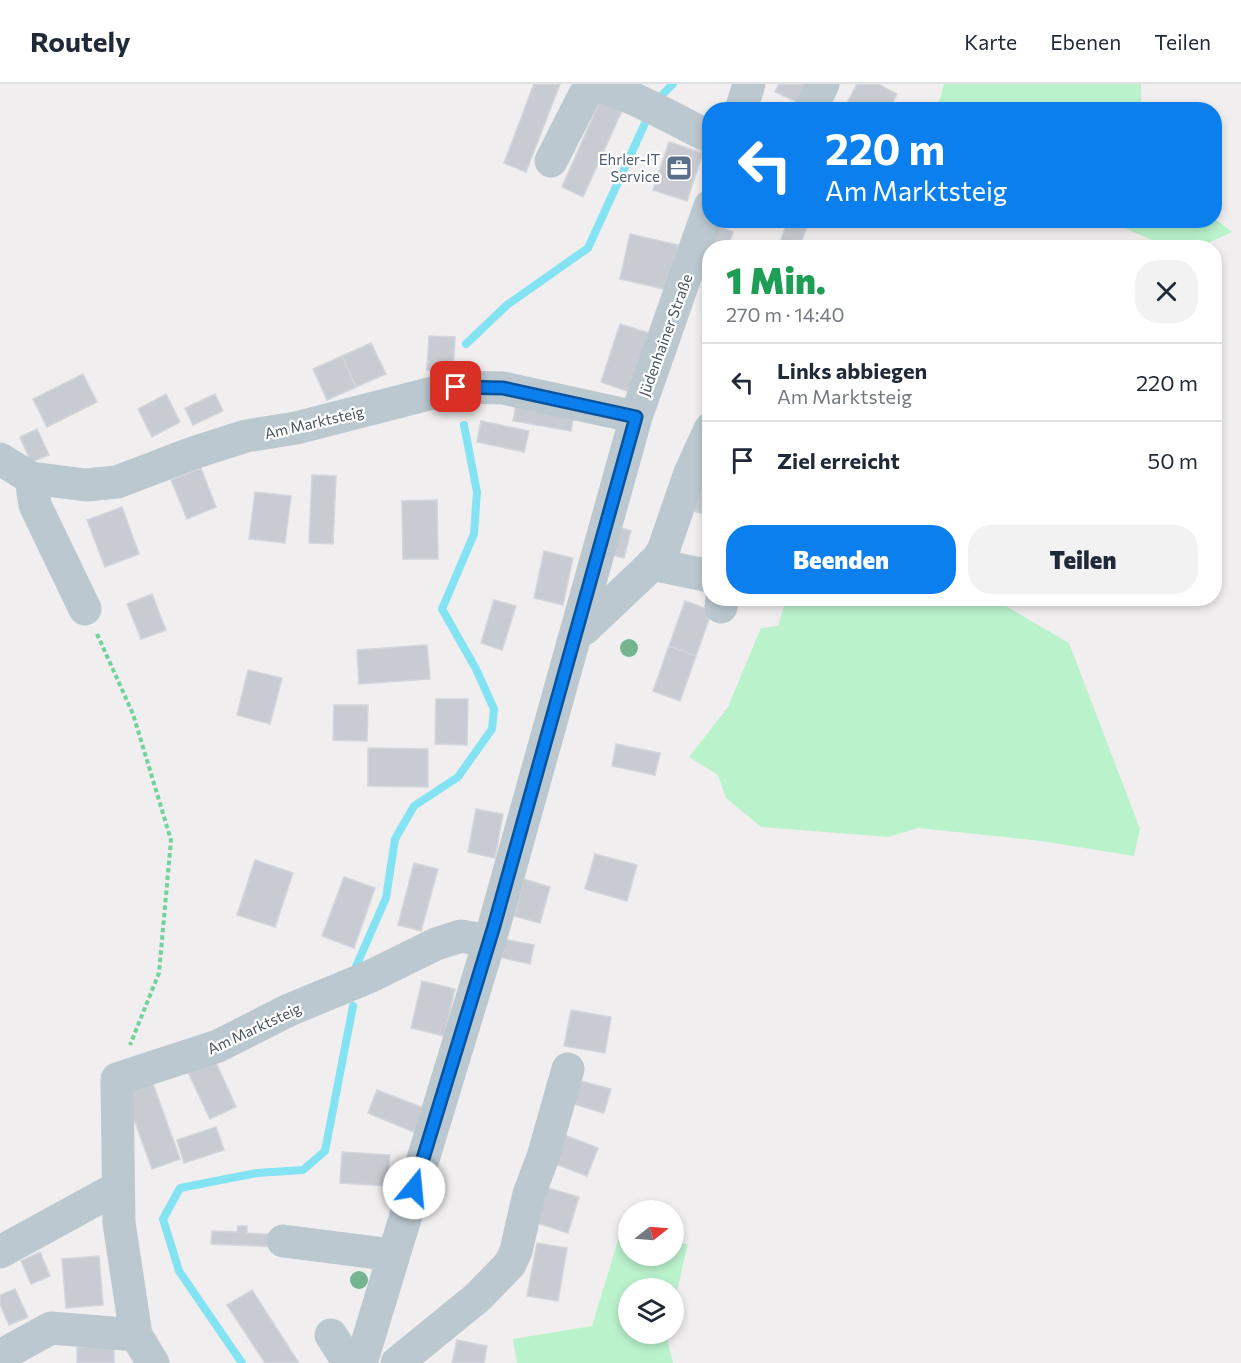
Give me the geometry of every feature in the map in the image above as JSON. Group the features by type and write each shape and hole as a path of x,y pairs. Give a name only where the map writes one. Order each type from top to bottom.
{"street":[{"path":"743,102 749,84"},
{"path":"814,102 823,84"},
{"path":"551,161 584,96 590,89 600,87 620,88 702,133"},
{"name":"Jüdenhainer Straße","path":"362,1360 489,941 636,417 702,228"},
{"name":"Am Marktsteig","path":"0,459 32,478 86,484 117,482 246,436 296,428 456,387 503,388 636,417"},
{"path":"576,632 584,629 652,564 663,550 690,473 702,447"},
{"path":"32,478 35,505 85,609"},
{"path":"652,564 702,574"},
{"name":"Am Marktsteig","path":"117,1079 218,1046 289,1010 369,977 436,944 461,936 489,941"},
{"path":"397,1363 478,1297 510,1264 516,1251 529,1194 543,1156 568,1069"},
{"path":"117,1079 118,1223 136,1335 153,1363"},
{"path":"0,1252 117,1188"},
{"path":"283,1241 393,1255"},
{"path":"0,1356 51,1328 136,1335"},
{"path":"331,1335 343,1354 362,1360"}],"path":[{"path":"85,609 133,714 171,840 159,973 117,1079"}],"green space":[{"path":"944,84 1141,84 1141,102 939,102"},
{"path":"1222,224 1232,232 1214,240 1152,240 1124,228 1222,228"},
{"path":"784,606 1006,606 1069,643 1140,829 1134,856 1041,841 918,828 888,837 761,827 726,798 718,775 689,757 728,707 761,628 778,626"},
{"path":"618,1240 618,1266 683,1266 680,1278 618,1278 618,1344 668,1344 673,1363 517,1363 513,1339 592,1326"},
{"path":"684,1243 688,1244 684,1261"}],"building":[{"path":"534,84 560,84 526,172 504,163"},
{"path":"779,84 813,84 804,102 797,102 775,92"},
{"path":"857,84 878,84 897,94 893,102 848,101"},
{"path":"603,94 625,104 583,197 562,187"},
{"path":"669,142 702,153 687,201 653,190"},
{"path":"716,228 733,232 730,240 712,240"},
{"path":"785,228 806,228 802,240 781,240"},
{"path":"630,234 678,245 668,290 620,279"},
{"path":"620,324 652,334 633,393 601,382"},
{"path":"429,336 455,337 453,371 427,370"},
{"path":"371,343 386,374 356,387 342,356"},
{"path":"342,356 356,387 327,400 313,369"},
{"path":"83,374 97,402 47,427 33,399"},
{"path":"166,394 180,422 152,437 138,409"},
{"path":"215,394 223,411 193,425 185,408"},
{"path":"517,399 575,409 571,431 513,421"},
{"path":"481,421 529,431 524,452 477,442"},
{"path":"37,429 49,455 31,462 20,437"},
{"path":"201,468 216,507 187,519 171,480"},
{"path":"312,475 336,476 333,544 309,543"},
{"path":"700,490 702,491 702,514 694,511"},
{"path":"255,492 291,496 285,543 249,539"},
{"path":"437,500 438,559 403,559 402,501"},
{"path":"122,507 139,554 105,567 87,520"},
{"path":"612,525 631,531 624,558 604,553"},
{"path":"544,551 573,558 563,605 534,598"},
{"path":"152,594 166,630 141,639 127,604"},
{"path":"494,600 516,606 502,650 481,643"},
{"path":"685,601 712,611 696,656 669,646"},
{"path":"427,645 430,679 359,684 357,650"},
{"path":"669,646 696,656 680,701 653,691"},
{"path":"248,670 282,678 270,724 237,715"},
{"path":"436,699 468,699 467,745 435,744"},
{"path":"334,705 368,705 367,741 333,740"},
{"path":"616,744 660,753 655,775 612,766"},
{"path":"368,748 428,749 428,787 368,786"},
{"path":"476,809 503,814 495,858 468,852"},
{"path":"595,854 637,865 627,901 585,889"},
{"path":"255,860 293,873 275,927 237,915"},
{"path":"414,863 438,869 421,931 398,925"},
{"path":"344,877 375,888 354,948 322,936"},
{"path":"524,879 550,887 540,923 514,916"},
{"path":"503,939 534,945 530,964 499,957"},
{"path":"422,981 455,989 444,1036 411,1028"},
{"path":"571,1010 611,1017 605,1053 564,1046"},
{"path":"213,1056 236,1107 210,1119 186,1068"},
{"path":"151,1078 180,1159 152,1169 123,1089"},
{"path":"570,1078 611,1089 604,1113 564,1101"},
{"path":"377,1090 431,1111 421,1135 368,1113"},
{"path":"216,1127 224,1150 184,1163 177,1140"},
{"path":"559,1133 598,1148 587,1176 548,1161"},
{"path":"342,1152 390,1155 387,1186 340,1183"},
{"path":"538,1185 579,1197 568,1233 528,1220"},
{"path":"238,1226 247,1226 247,1233 283,1235 283,1247 211,1244 212,1231 237,1232"},
{"path":"537,1243 567,1248 558,1301 527,1296"},
{"path":"40,1252 50,1276 31,1284 21,1261"},
{"path":"99,1256 103,1305 66,1308 62,1259"},
{"path":"15,1289 28,1317 9,1325 0,1304 0,1295"},
{"path":"252,1290 299,1363 265,1363 227,1305"},
{"path":"457,1340 487,1346 484,1363 452,1363"},
{"path":"77,1347 114,1348 114,1363 77,1363"}],"waterway":[{"path":"657,100 673,84"},
{"path":"466,344 507,305 588,248 646,121"},
{"path":"354,971 386,898 395,839 414,806 458,777 492,729 494,709 476,669 442,609 474,534 477,492 464,425"},
{"path":"242,1363 179,1271 163,1219 180,1188 257,1173 303,1170 325,1151 353,1006"}],"place":[{"name":"Ehrler-IT Service","path":"679,168"}],"route":[{"path":"414,1188 494,926 636,417 503,388 456,387"}]}
